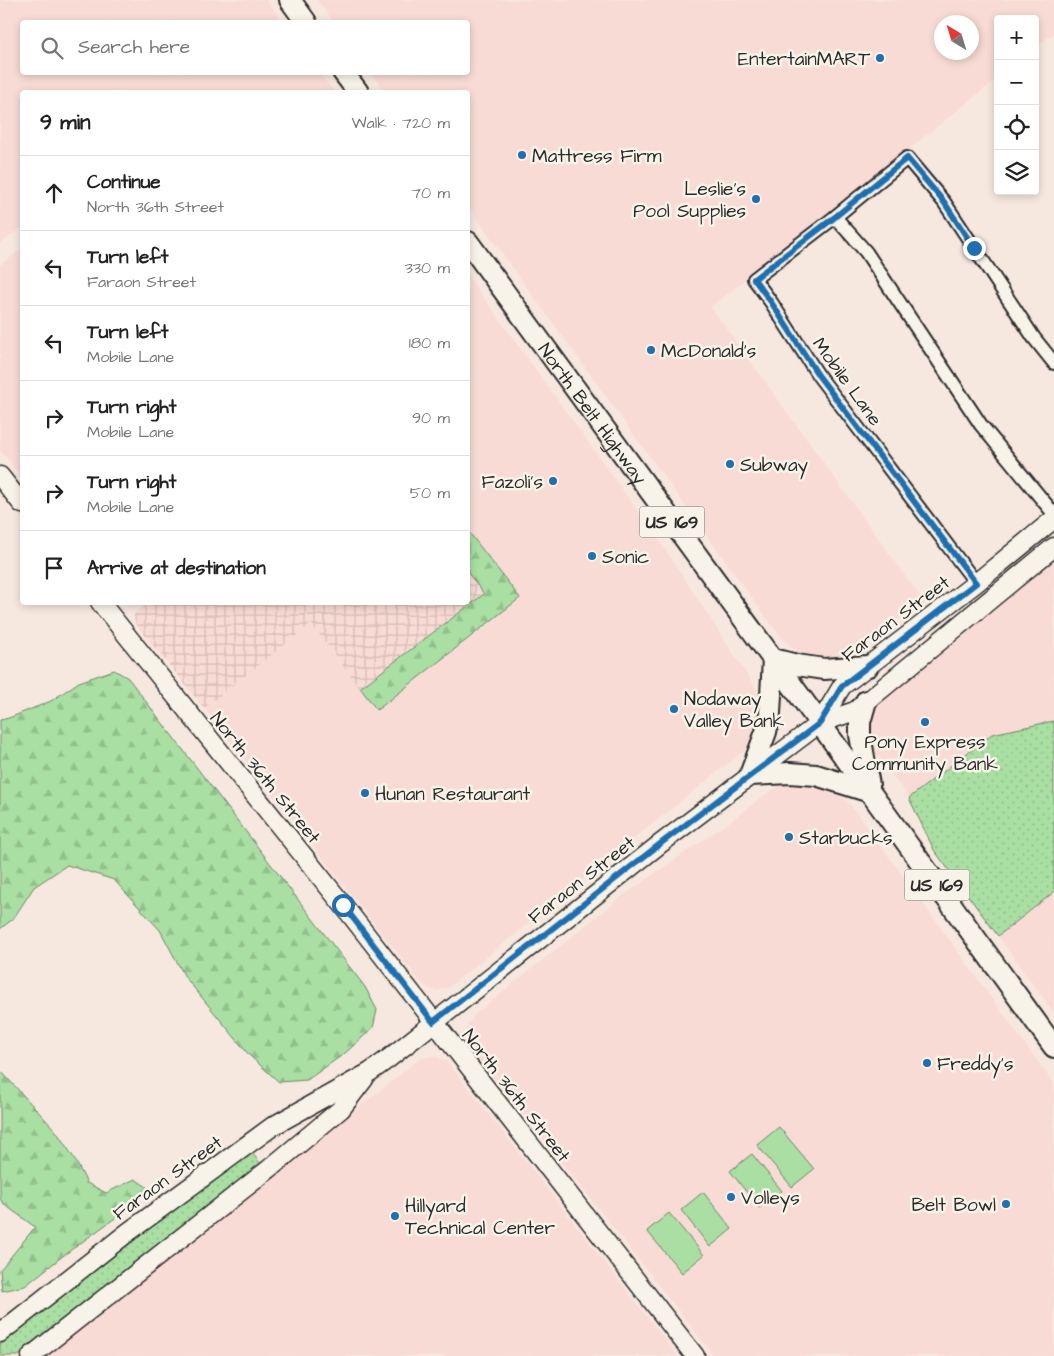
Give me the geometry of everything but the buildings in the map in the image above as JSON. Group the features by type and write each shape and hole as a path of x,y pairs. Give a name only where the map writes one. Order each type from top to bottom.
{"main road":[{"path":"290,0 305,20"},
{"path":"345,75 356,90"},
{"name":"North Belt Highway","path":"470,245 1054,1047"},
{"path":"0,476 20,501"},
{"name":"Faraon Street","path":"820,723 842,686 976,583 1054,519"},
{"name":"Faraon Street","path":"0,1333 127,1233 274,1126 370,1072 750,775 820,723 854,710 866,701 1054,547"},
{"name":"North 36th Street","path":"102,605 343,905 695,1356"},
{"path":"866,701 860,722 860,736 870,792 816,775 790,773 750,775 766,732 770,713 773,659 797,666 824,669 868,666"},
{"name":"Faraon Street","path":"31,1356 269,1169 341,1109 370,1072"}],"street":[{"name":"Mobile Lane","path":"976,583 818,375 754,279 835,217 907,158 944,202 1034,338 1054,363"},
{"path":"835,217 866,252 982,425 1054,514"}],"shaded area":[{"path":"0,0 266,0 281,20 20,20 20,75 321,75 332,90 20,90 20,229 0,244"},
{"path":"317,0 1054,0 1054,33 1039,45 1039,15 994,15 994,81 711,307 925,603 901,617 844,660 832,663 806,657 791,647 774,628 470,209 470,90 384,90 373,75 470,75 470,20 332,20"},
{"path":"20,250 20,475 0,450 0,265"},
{"path":"470,279 663,546 753,684 761,701 761,716 758,732 745,750 449,987 437,991 428,988 418,979 204,708 311,624 377,710 520,598 470,534"},
{"path":"1054,554 1054,721 992,734 909,798 872,748 864,733 868,707"},
{"path":"470,576 484,593 470,604"},
{"path":"143,605 468,605 360,688 311,624 204,708 135,623 134,615"},
{"path":"805,781 828,789 846,800 858,814 1054,1084 1054,1356 714,1356 467,1043 465,1034 468,1024 475,1014 624,895 735,818 770,791 784,784"},
{"path":"1054,892 1054,1013 998,936"},
{"name":"Hillyard Technical Center","path":"434,1056 446,1061 459,1076 678,1356 44,1356 421,1058"}],"green space":[{"path":"470,534 520,598 377,710 360,688 484,594 470,576"},
{"path":"114,670 128,678 365,987 377,1010 373,1028 344,1054 307,1080 279,1082 250,1056 185,977 160,930 114,880 67,865 34,887 13,919 0,929 0,720 51,701 79,682"},
{"path":"1054,721 1054,892 998,936 934,850 909,798 992,734"},
{"path":"0,1070 56,1131 74,1158 87,1183 106,1193 135,1179 147,1187 129,1208 25,1286 2,1291 0,1270 35,1227 5,1205 0,1199"},
{"path":"779,1127 814,1169 792,1187 757,1145"},
{"path":"251,1152 261,1164 18,1356 0,1356 0,1345 216,1176"},
{"path":"752,1154 782,1191 759,1208 730,1171"},
{"path":"703,1192 732,1229 710,1247 681,1210"},
{"path":"669,1213 704,1255 682,1273 647,1231"}],"place":[{"name":"EntertainMART","path":"880,58"},
{"name":"Mattress Firm","path":"522,155"},
{"name":"Leslie's Pool Supplies","path":"756,199"},
{"name":"McDonald's","path":"651,350"},
{"name":"Subway","path":"730,464"},
{"name":"Fazoli's","path":"553,481"},
{"name":"Sonic","path":"592,556"},
{"name":"Nodaway Valley Bank","path":"674,709"},
{"name":"Pony Express Community Bank","path":"925,722"},
{"name":"Hunan Restaurant","path":"365,793"},
{"name":"Starbucks","path":"789,837"},
{"name":"Freddy's","path":"927,1063"},
{"name":"Volleys","path":"731,1197"},
{"name":"Belt Bowl","path":"1006,1204"},
{"name":"Hillyard Technical Center","path":"395,1216"}],"route":[{"path":"343,905 433,1022 660,844 820,723 842,686 976,583 818,375 754,279 835,217 907,158 944,202 974,248"}]}
